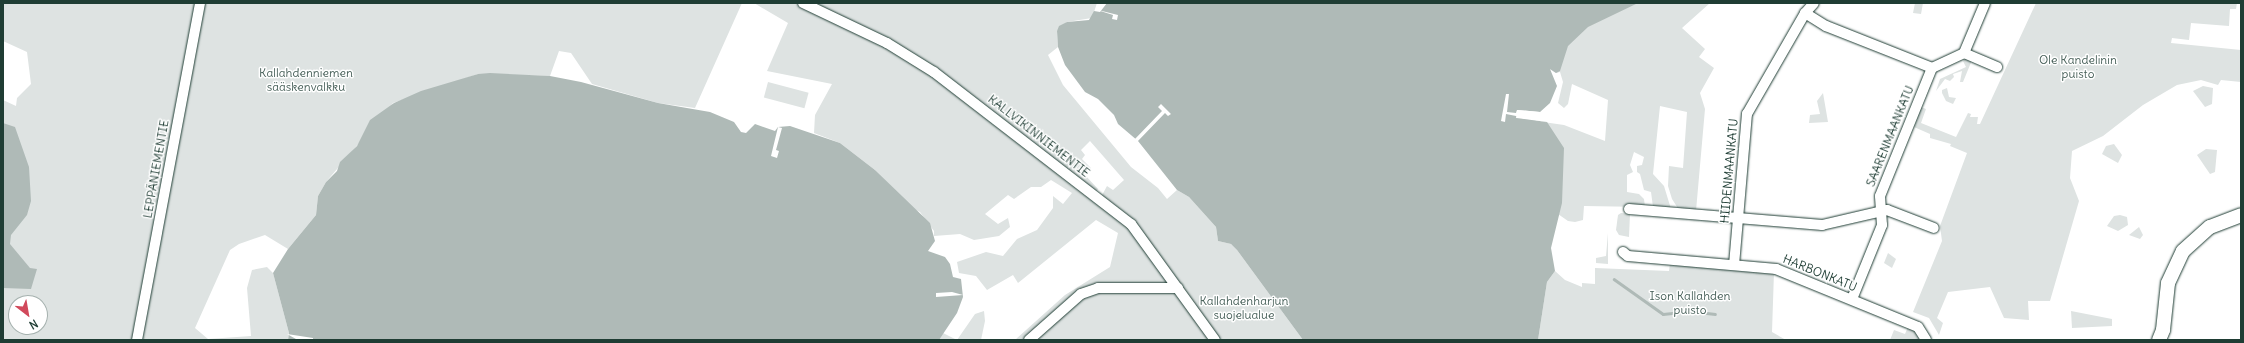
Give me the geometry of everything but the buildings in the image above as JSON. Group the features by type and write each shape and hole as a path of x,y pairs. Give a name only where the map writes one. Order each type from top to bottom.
{"street":[{"name":"LEPPÄNIEMENTIE","path":"137,340 200,3"},
{"name":"KALLVIKINNIEMENTIE","path":"803,3 903,52 974,102 1131,224 1215,340"},
{"name":"HIIDENMAANKATU","path":"1734,265 1747,114 1805,13 1814,3"},
{"path":"1805,13 1826,26 1932,68 1964,53 1985,3"},
{"path":"1964,53 1997,67"},
{"name":"SAARENMAANKATU","path":"1852,299 1882,225 1880,196 1932,68"},
{"path":"1630,209 1822,225 1882,211 1892,211 1934,228"},
{"path":"2163,337 2168,283 2183,251 2210,227 2241,215"},
{"name":"HARBONKATU","path":"1623,252 1628,256 1776,268 1918,327 1926,340"},
{"path":"1029,340 1081,294 1098,288 1178,288"}],"green space":[{"name":"Kallahdenniemen sääskenvalkku","path":"3,3 742,3 695,108 658,103 592,84 571,53 559,51 550,76 478,74 393,103 326,182 318,196 316,215 288,249 265,235 239,244 230,250 195,328 208,339 251,336 247,288 252,270 267,267 273,273 289,333 288,340 3,340 3,100 16,106 17,98 31,84 27,52 3,41"},
{"name":"Kallahdenharjun suojelualue","path":"754,3 1097,3 1092,18 1067,22 1057,31 1058,47 1048,55 1063,85 1131,167 1158,188 1167,199 1177,190 1189,197 1216,227 1218,241 1231,244 1237,250 1303,340 1015,340 1065,295 1110,267 1118,233 1096,220 1018,283 1013,275 987,290 976,276 959,273 957,262 986,252 1003,256 1017,239 1037,230 1053,208 1053,196 1063,204 1072,193 1051,180 1041,187 1031,187 1014,199 1008,195 985,214 998,224 1008,218 1010,227 999,236 974,240 960,234 934,236 934,231 920,212 912,208 875,170 840,143 814,133 815,115 832,84 767,71 788,23","holes":["1090,141 1124,180 1113,190 1107,186 1101,197 1095,194 1098,189 1085,175 1091,168 1082,159 1085,155 1081,150"]},
{"path":"1547,3 1710,3 1682,28 1705,49 1699,57 1714,68 1700,93 1705,109 1696,211 1679,210 1672,199 1668,186 1669,166 1683,168 1687,112 1660,106 1653,174 1664,186 1671,209 1653,207 1651,192 1644,190 1640,174 1637,172 1637,166 1642,165 1644,157 1634,152 1630,165 1633,172 1627,175 1627,192 1639,194 1644,199 1645,207 1584,206 1583,220 1575,222 1568,221 1558,214 1516,118 1564,125 1605,141 1608,100 1572,84 1568,104 1564,108 1558,103 1563,82 1560,72 1556,73 1550,69"},
{"path":"1915,3 1923,3 1921,14 1913,13"},
{"name":"Ole Kandelinin puisto","path":"2036,3 2237,3 2236,9 2230,9 2229,26 2191,23 2189,40 2172,38 2171,43 2241,50 2241,82 2221,80 2218,85 2201,80 2177,85 2143,105 2103,136 2072,151 2070,178 2079,201 2050,301 2028,301 2029,320 2004,318 1990,287 1948,292 1937,318 1943,323 1939,335 1929,318 1913,312 1942,241 1940,226 1967,153 1950,146 1951,144 1930,138 1930,134 1914,127 1921,107 1926,109 1921,123 1956,137 1968,113 1971,114 1970,117 1978,117 1977,124 1980,124"},
{"path":"1967,58 1972,60 1963,82 1960,82 1962,71 1953,74 1954,77 1950,81 1945,79 1936,91 1940,79 1966,67 1963,61"},
{"path":"768,82 809,93 804,108 764,97"},
{"path":"2203,86 2213,88 2212,104 2205,107 2193,91"},
{"path":"1947,88 1949,97 1956,98 1953,104 1946,101 1942,93 1942,90"},
{"path":"1823,93 1828,122 1809,123 1810,115 1820,114 1817,101"},
{"path":"2114,144 2122,155 2118,163 2102,154 2106,146"},
{"path":"2206,149 2217,150 2215,172 2210,174 2197,155"},
{"path":"1621,213 1630,214 1629,237 1619,235 1616,230 1618,215"},
{"path":"2120,215 2127,217 2128,225 2118,231 2107,226 2114,216"},
{"path":"2139,227 2143,235 2140,239 2129,235"},
{"path":"1608,233 1608,264 1596,263 1596,258 1606,256"},
{"path":"1888,253 1896,259 1892,268 1884,263"},
{"name":"Ison Kallahden puisto","path":"1670,263 1774,272 1772,332 1786,340 1538,340 1547,282 1555,271 1565,280 1582,287 1582,283 1595,284 1595,268 1669,271"},
{"path":"984,311 985,321 981,340 957,340 975,314"},
{"path":"2071,311 2112,319 2112,326 2072,328"},
{"path":"1908,327 1917,331 1922,340 1890,340 1894,330 1905,334"},
{"path":"941,332 957,340 911,340"}],"shaded area":[{"path":"1107,3 1638,3 1588,27 1568,46 1560,71 1556,73 1550,69 1557,86 1550,103 1540,112 1517,110 1516,118 1547,122 1564,148 1562,203 1551,248 1555,271 1547,282 1538,340 1303,340 1237,250 1231,244 1218,241 1216,227 1189,197 1177,190 1138,141 1118,124 1114,115 1098,99 1085,92 1065,65 1058,47 1057,31 1059,26 1067,22 1089,20 1094,11 1100,12"},
{"path":"490,73 550,76 581,82 658,103 710,112 734,122 741,132 746,133 755,124 775,131 778,127 790,126 840,143 875,170 930,223 935,241 928,251 945,257 950,264 953,277 961,279 963,297 957,313 939,340 288,340 289,333 273,273 288,249 316,215 318,196 326,182 337,171 340,162 357,146 370,120 394,103 421,91 478,74"},
{"path":"3,123 15,127 29,167 31,201 27,215 11,235 10,244 30,268 37,269 31,289 3,288"}],"pier":[{"path":"1094,9 1118,15 1117,20 1112,19 1113,15"},
{"path":"1506,94 1509,94 1507,112 1516,113 1517,110 1540,112 1542,113 1519,112 1518,116 1550,123 1506,114 1505,122 1501,121"},
{"path":"1161,104 1171,114 1168,116 1165,113 1137,142 1134,140 1162,111 1158,107"},
{"path":"778,127 782,128 776,150 779,151 777,158 771,156"},
{"path":"952,292 963,295 936,297 936,293"},
{"path":"287,334 313,338 313,340 296,339"}],"waterway":[{"path":"1614,279 1663,314 1690,311 1715,314"}]}
